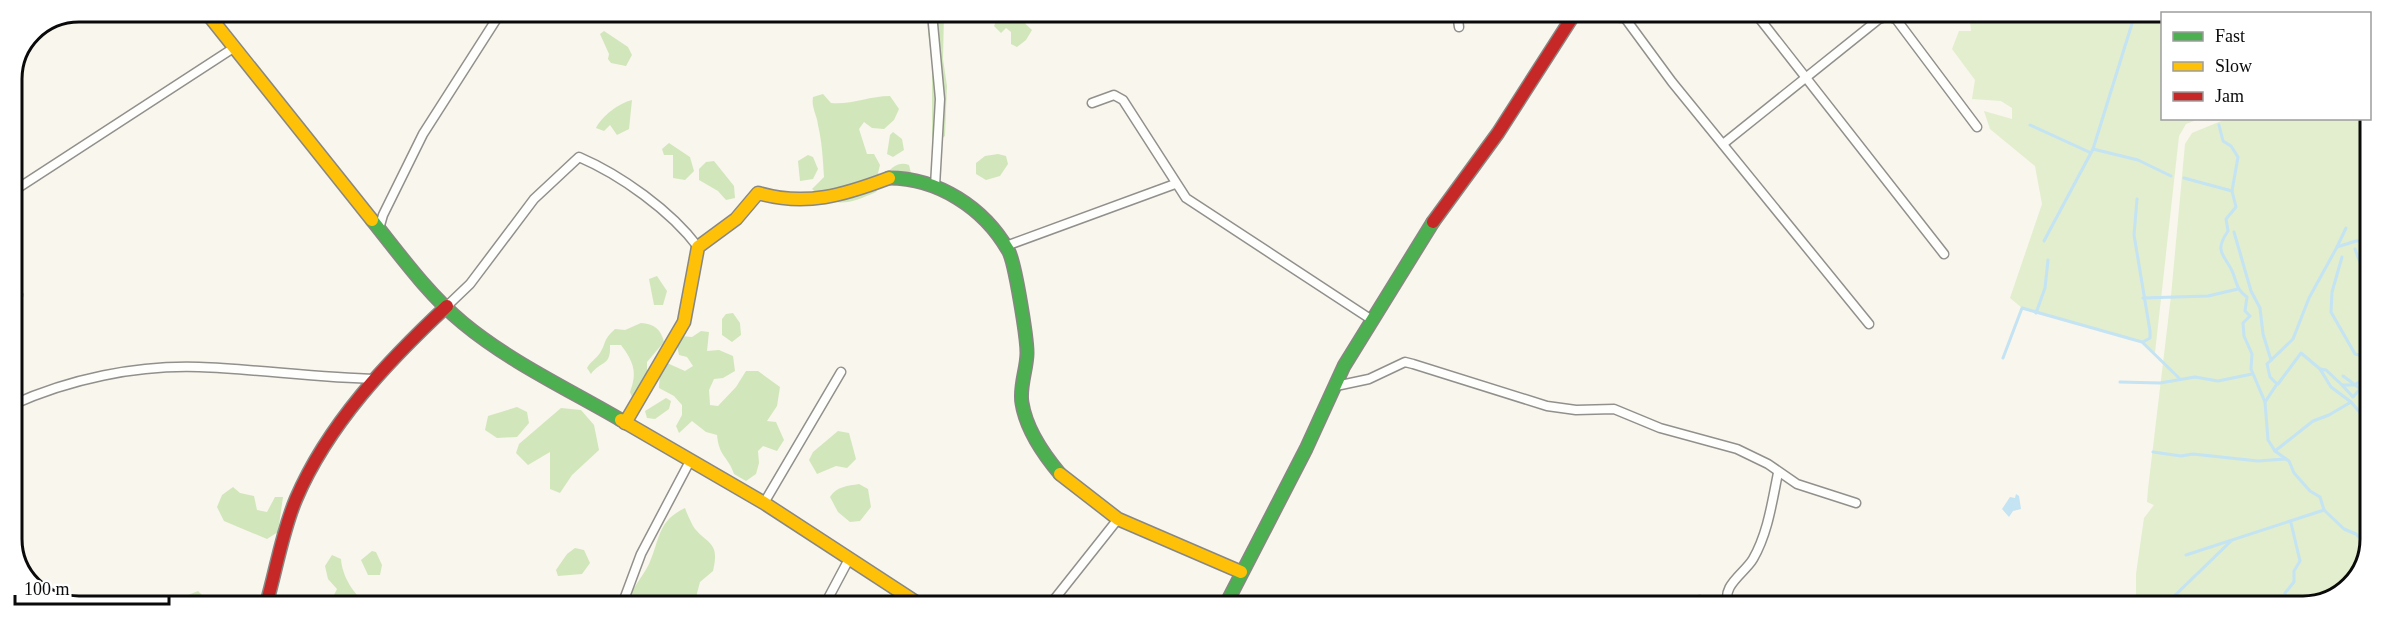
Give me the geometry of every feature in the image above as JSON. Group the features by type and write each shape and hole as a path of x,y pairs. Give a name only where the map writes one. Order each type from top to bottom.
{"street":[{"path":"214,22 379,229 463,323 511,356 764,503 906,596"},
{"path":"379,229 383,216 423,134 495,22"},
{"path":"933,22 940,99 935,186"},
{"path":"1458,22 1459,27"},
{"path":"1230,596 1306,449 1344,366 1427,229 1498,133 1570,22"},
{"path":"1628,22 1672,82 1869,324"},
{"path":"1763,22 1944,254"},
{"path":"1723,144 1806,75 1875,22"},
{"path":"1899,22 1977,127"},
{"path":"22,185 235,47"},
{"path":"1092,103 1114,94 1123,100 1186,198 1372,320"},
{"path":"269,596 295,501 319,452 398,352 470,284 534,199 579,157 659,206 684,228 698,247"},
{"path":"626,423 684,322 698,247 736,219 758,193 778,199 810,201 852,193 889,178 910,178 935,186 983,215 1006,246 1013,266 1027,353 1021,400 1023,414 1044,455 1062,476 1118,519 1241,572"},
{"path":"1006,246 1175,184"},
{"path":"1336,386 1369,379 1405,362 1546,406 1575,410 1614,409 1660,428 1737,449 1768,464 1806,487 1856,503"},
{"path":"23,400 105,376 197,367 377,379"},
{"path":"764,503 840,372"},
{"path":"625,596 641,554 690,461"},
{"path":"1727,596 1729,588 1752,561 1765,535 1779,472"},
{"path":"1057,596 1118,519"},
{"path":"829,596 849,559"}],"green space":[{"path":"927,22 944,22 943,59 947,86 945,136 934,145 932,139 932,66"},
{"path":"996,22 1024,22 1032,30 1026,40 1017,47 1011,44 1011,32 1006,28 1001,33 994,26"},
{"path":"1970,22 2161,22 2161,120 2196,120 2186,124 2179,136 2155,353 2142,342 2022,308 2010,298 2042,204 2035,166 1990,129 1984,111 2012,119 2012,108 2001,101 1972,99 1975,80 1952,49 1959,31 1971,31"},
{"path":"604,31 628,47 632,55 626,66 611,63 608,59 609,54 600,34"},
{"path":"823,94 831,103 890,96 899,109 894,120 884,129 872,128 864,122 859,129 867,154 874,154 880,165 878,173 884,177 892,168 901,164 909,165 911,173 898,184 880,185 876,192 851,201 828,200 812,189 824,177 820,138 813,108 813,97"},
{"path":"632,100 629,129 617,135 610,125 604,131 596,128 611,111"},
{"path":"2224,120 2360,120 2359,550 2353,568 2338,585 2311,596 2136,596 2136,574 2144,518 2154,505 2147,502 2148,489 2171,296 2185,144 2192,133"},
{"path":"893,132 902,139 904,150 893,157 887,154 890,135"},
{"path":"669,143 690,157 694,171 685,180 673,178 673,155 664,155 662,149"},
{"path":"998,154 1006,156 1008,164 1000,176 986,180 976,174 976,163 985,156"},
{"path":"808,155 813,157 818,169 813,179 800,181 798,161"},
{"path":"714,161 734,186 735,198 726,200 718,191 699,180 699,169 706,162"},
{"path":"657,276 667,291 663,305 654,305 649,279"},
{"path":"733,313 740,323 741,335 732,342 722,335 722,319 726,314"},
{"path":"641,323 656,328 664,342 647,362 647,375 632,397 630,392 634,378 633,367 621,345 610,345 609,357 591,374 587,368 600,353 606,339 615,329 625,330"},
{"path":"701,331 709,332 707,351 719,350 733,356 735,371 723,378 714,379 709,390 710,405 718,406 736,387 746,371 758,371 780,387 777,406 767,421 776,422 784,440 777,451 763,446 758,451 759,463 756,474 746,481 734,474 720,448 717,435 706,432 692,421 679,433 676,426 682,415 682,405 674,396 659,388 660,372 667,363 685,371 693,366 687,357 679,355 677,345 681,336 692,337"},
{"path":"666,398 671,401 669,409 655,419 647,418 645,411"},
{"path":"517,407 527,412 529,423 517,437 497,438 485,430 488,416"},
{"path":"561,408 581,410 594,425 599,450 572,475 560,493 550,489 550,452 528,465 516,453 519,444"},
{"path":"838,431 849,433 856,459 847,468 836,466 817,474 809,460 813,452"},
{"path":"859,484 868,489 871,507 860,521 850,522 838,512 830,497 839,489"},
{"path":"233,487 240,493 254,496 257,510 267,512 275,497 283,497 278,532 267,539 224,521 217,507 222,495"},
{"path":"685,508 693,526 713,548 715,561 713,571 700,582 696,596 630,596 649,564 664,525"},
{"path":"575,548 584,550 590,563 582,574 558,576 556,570 567,554"},
{"path":"372,551 376,552 382,565 380,575 368,575 361,560"},
{"path":"332,555 341,559 344,572 358,596 334,596 337,589 328,579 325,566"},
{"path":"198,591 203,596 186,596"}],"water":[{"path":"2016,494 2019,496 2021,509 2013,511 2009,517 2002,509 2010,497 2015,498"}],"waterway":[{"path":"2133,22 2093,149 2138,160 2171,176"},
{"path":"2030,125 2089,152"},
{"path":"2219,125 2223,141 2231,146 2238,157 2232,191 2236,207 2226,219 2228,231 2221,244 2221,249 2239,289 2247,297 2245,311 2250,316 2243,323 2244,336 2252,354 2251,369 2265,402 2268,440 2275,451 2289,461 2294,473 2310,491 2320,497 2324,510 2344,529 2360,538"},
{"path":"2044,241 2093,149"},
{"path":"2184,178 2232,191"},
{"path":"2137,199 2134,235 2150,331 2150,338 2143,342"},
{"path":"2337,247 2346,228"},
{"path":"2234,232 2251,291 2260,308 2263,334 2271,360"},
{"path":"2265,402 2277,384 2270,377 2267,364 2293,339 2309,298 2337,247 2360,241"},
{"path":"2355,249 2360,262"},
{"path":"2342,257 2332,292 2331,312 2355,354 2360,355"},
{"path":"2036,313 2045,288 2048,260"},
{"path":"2143,298 2208,296 2238,289"},
{"path":"2003,358 2022,308 2142,342 2179,378"},
{"path":"2278,384 2301,353 2320,369 2331,387 2351,402"},
{"path":"2320,369 2326,370 2342,385 2354,385 2360,382"},
{"path":"2120,382 2160,383 2195,377 2218,381 2252,374"},
{"path":"2343,376 2360,388"},
{"path":"2342,385 2353,397 2360,389"},
{"path":"2275,451 2313,421 2351,402 2360,412"},
{"path":"2153,452 2258,461 2285,459"},
{"path":"2186,555 2324,510"},
{"path":"2285,593 2294,582 2294,571 2300,561 2291,523"},
{"path":"2174,596 2231,541"}],"traffic: fast":[{"path":"889,178 925,183 958,198 986,221 1008,250 1017,283 1026,345 1027,359 1022,391 1024,413 1037,441 1060,474"},
{"path":"372,220 426,287 463,323 520,363 621,420"},
{"path":"1230,596 1306,449 1344,366 1433,222"}],"traffic: slow":[{"path":"214,22 372,220"},
{"path":"625,423 684,322 698,247 736,219 758,193 792,199 809,199 840,194 889,178"},
{"path":"621,420 764,503 907,596"},
{"path":"1060,474 1118,519 1241,572"}],"traffic: jam":[{"path":"1433,222 1498,133 1569,22"},
{"path":"268,596 291,512 309,471 325,445 342,419 382,371 447,306"}]}
